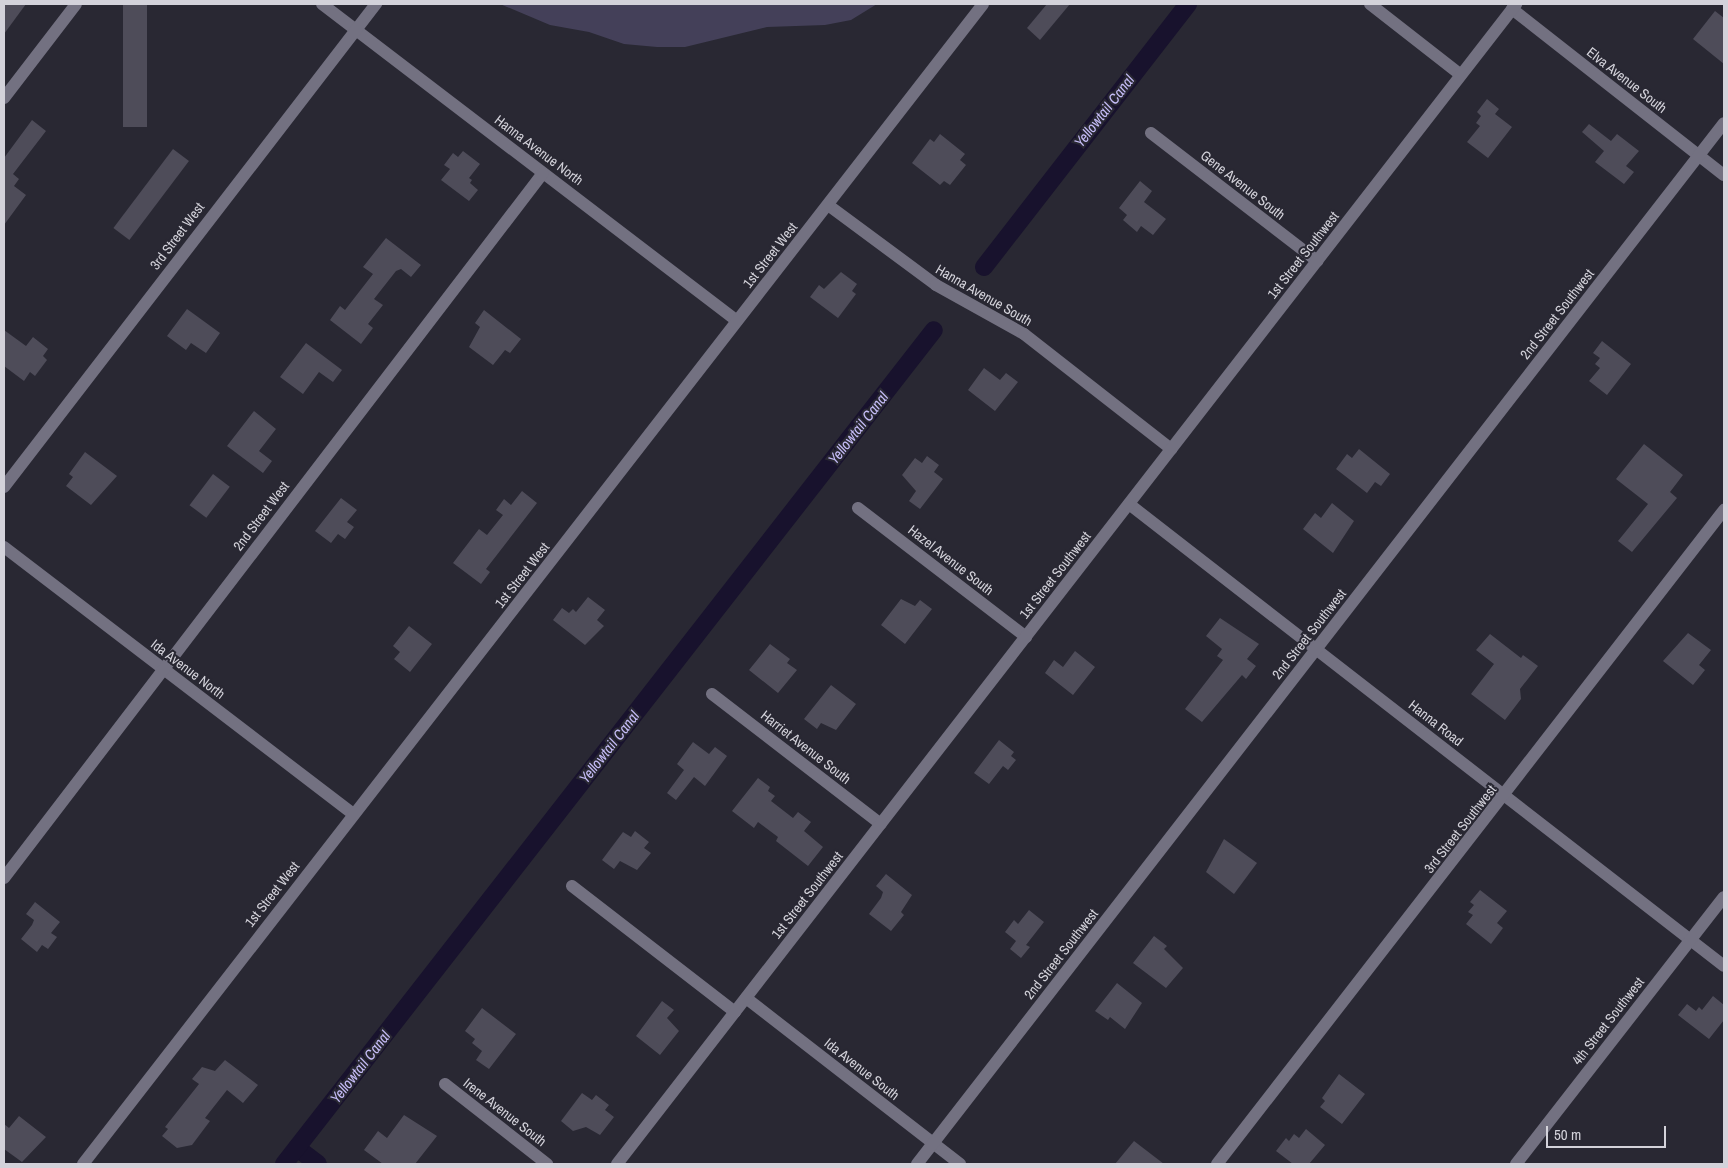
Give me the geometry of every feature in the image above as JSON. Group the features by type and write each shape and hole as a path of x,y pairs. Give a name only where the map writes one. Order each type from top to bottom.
{"street":[{"path":"4,98 76,4"},
{"name":"Hanna Avenue North","path":"322,4 737,322"},
{"name":"3rd Street West","path":"4,487 354,29 376,4"},
{"name":"1st Street West","path":"83,1164 983,4"},
{"path":"1370,4 1461,75"},
{"name":"1st Street Southwest","path":"617,1164 1514,7"},
{"name":"Elva Avenue South","path":"1514,7 1724,175"},
{"name":"2nd Street Southwest","path":"917,1164 1724,123"},
{"name":"Gene Avenue South","path":"1151,133 1317,261"},
{"name":"2nd Street West","path":"4,878 543,173"},
{"name":"Hanna Avenue South","path":"828,205 936,285 1024,334 1171,449"},
{"name":"Hanna Road","path":"1129,504 1724,966"},
{"name":"Hazel Avenue South","path":"858,508 1026,637"},
{"name":"3rd Street Southwest","path":"1217,1164 1505,796 1724,510"},
{"name":"Ida Avenue North","path":"4,547 353,814"},
{"name":"Harriet Avenue South","path":"712,694 881,824"},
{"path":"572,886 735,1012"},
{"name":"4th Street Southwest","path":"1516,1164 1724,897"},
{"name":"Ida Avenue South","path":"746,998 960,1164"},
{"name":"Irene Avenue South","path":"445,1084 547,1164"}],"shaded area":[{"path":"500,4 877,4 851,20 825,25 767,27 685,47 657,47 624,44 589,32 550,25"}],"building":[{"path":"4,4 26,4 4,34"},
{"path":"123,4 147,4 147,127 123,127"},
{"path":"1047,4 1070,4 1040,40 1027,28"},
{"path":"1715,11 1724,18 1724,64 1693,39"},
{"path":"1487,99 1499,109 1495,114 1512,127 1488,158 1467,142 1480,126 1476,123 1481,116 1477,112"},
{"path":"32,120 46,131 13,174 19,179 14,186 26,195 4,225 4,158"},
{"path":"1589,124 1611,141 1617,134 1639,151 1626,166 1634,172 1624,184 1595,162 1604,151 1582,132"},
{"path":"940,134 965,154 960,160 966,165 950,185 944,181 940,185 912,163 930,139 934,142"},
{"path":"173,149 189,161 129,240 113,228"},
{"path":"463,151 480,164 469,178 472,180 470,183 478,190 469,201 441,180 450,169 444,165 453,153 458,157"},
{"path":"1140,181 1152,191 1144,202 1166,219 1153,235 1141,226 1137,232 1123,220 1127,215 1119,208"},
{"path":"386,238 421,265 411,277 401,269 396,271 374,299 383,305 368,324 373,328 361,344 330,320 340,306 345,310 373,274 363,267"},
{"path":"841,272 857,284 852,291 856,294 838,318 810,297 819,285 824,289"},
{"path":"187,309 220,333 206,353 191,343 186,350 167,336"},
{"path":"484,310 521,339 510,353 505,350 493,365 469,347 480,327 475,323"},
{"path":"4,330 26,346 33,337 48,349 43,356 47,360 35,376 30,372 24,381 4,366"},
{"path":"1602,341 1631,364 1607,395 1589,381 1600,368 1595,364 1600,358 1593,353"},
{"path":"306,343 342,370 333,382 319,372 303,394 280,377"},
{"path":"984,368 1000,380 1006,373 1018,382 995,411 968,390"},
{"path":"254,411 276,429 259,451 272,461 263,473 227,446"},
{"path":"1644,444 1683,475 1670,492 1677,498 1632,552 1618,541 1648,504 1616,479"},
{"path":"1359,449 1390,474 1381,486 1375,482 1367,493 1336,469 1347,454 1352,458"},
{"path":"85,452 117,476 91,505 66,486 73,477 69,474"},
{"path":"927,456 939,465 934,472 943,479 920,509 909,501 916,491 902,475 915,458 922,463"},
{"path":"213,474 230,487 206,518 190,505"},
{"path":"522,491 537,503 486,569 490,572 481,584 453,563 479,529 487,535 503,515 496,510 504,499 511,505"},
{"path":"341,498 357,510 347,522 354,527 345,539 338,534 331,543 315,531"},
{"path":"1332,503 1354,521 1333,553 1303,529 1315,513 1321,518"},
{"path":"588,597 605,610 597,620 604,626 585,645 553,620 562,608 569,613 573,609 576,612"},
{"path":"901,599 915,606 920,600 932,609 905,644 881,625"},
{"path":"1220,618 1259,644 1247,659 1256,666 1246,679 1242,675 1202,722 1185,709 1223,660 1217,656 1222,649 1206,636"},
{"path":"409,626 432,644 410,672 394,659 400,652 393,646"},
{"path":"1688,633 1711,650 1699,665 1705,670 1693,685 1663,661"},
{"path":"1490,634 1521,658 1523,655 1538,666 1520,689 1521,699 1505,720 1471,694 1494,664 1476,650"},
{"path":"770,644 790,659 787,663 797,670 778,693 749,670"},
{"path":"1075,651 1095,667 1073,695 1045,673 1054,660 1063,667"},
{"path":"831,685 856,704 836,730 821,723 817,729 804,719"},
{"path":"999,740 1014,752 1011,756 1016,760 1008,770 1003,766 989,784 974,773"},
{"path":"693,742 709,754 715,747 727,756 705,786 694,777 676,800 667,793 684,770 677,764"},
{"path":"758,778 770,787 768,791 775,796 771,801 793,818 798,812 811,822 804,831 823,847 808,866 776,841 778,837 758,822 754,828 732,811"},
{"path":"635,831 649,842 644,848 651,853 637,870 620,861 614,869 602,860 623,832 631,837"},
{"path":"1224,839 1257,863 1234,894 1206,872"},
{"path":"886,874 912,895 901,912 904,915 891,931 869,914 881,898 883,892 876,886"},
{"path":"1480,890 1507,911 1497,923 1503,928 1491,944 1466,924 1473,915 1468,912 1474,905 1470,902"},
{"path":"35,902 60,922 51,933 57,937 48,949 42,945 37,952 21,939 34,920 26,914"},
{"path":"1029,910 1044,922 1026,945 1030,947 1021,958 1010,949 1016,941 1005,932 1014,920 1018,924"},
{"path":"1154,936 1167,946 1164,949 1183,968 1166,988 1133,963"},
{"path":"1117,983 1142,1003 1125,1029 1110,1017 1108,1020 1095,1011"},
{"path":"1713,996 1724,1005 1724,1020 1709,1039 1678,1015 1687,1004 1696,1011 1699,1007 1702,1010"},
{"path":"662,1001 674,1010 667,1018 679,1031 660,1055 636,1036"},
{"path":"482,1008 516,1034 489,1069 476,1060 482,1051 472,1043 475,1039 465,1031"},
{"path":"225,1060 258,1085 243,1103 227,1090 205,1118 210,1121 192,1145 177,1148 162,1136 168,1129 165,1127 199,1084 192,1079 202,1067 215,1071"},
{"path":"1339,1074 1365,1094 1342,1124 1320,1107 1325,1101 1322,1098"},
{"path":"582,1093 592,1100 596,1095 609,1105 605,1110 614,1117 600,1135 586,1127 573,1131 561,1121"},
{"path":"404,1115 437,1136 415,1164 383,1164 364,1150 378,1131 387,1138"},
{"path":"19,1116 46,1137 22,1162 4,1149 4,1124 9,1128"},
{"path":"1306,1129 1325,1145 1309,1164 1293,1164 1276,1151 1286,1138 1289,1141 1294,1134 1299,1138"},
{"path":"1134,1141 1164,1164 1115,1164"}],"waterway":[{"name":"Yellowtail Canal","path":"984,267 1188,4"},
{"name":"Yellowtail Canal","path":"284,1164 934,330"},
{"path":"297,1148 318,1164"}]}
